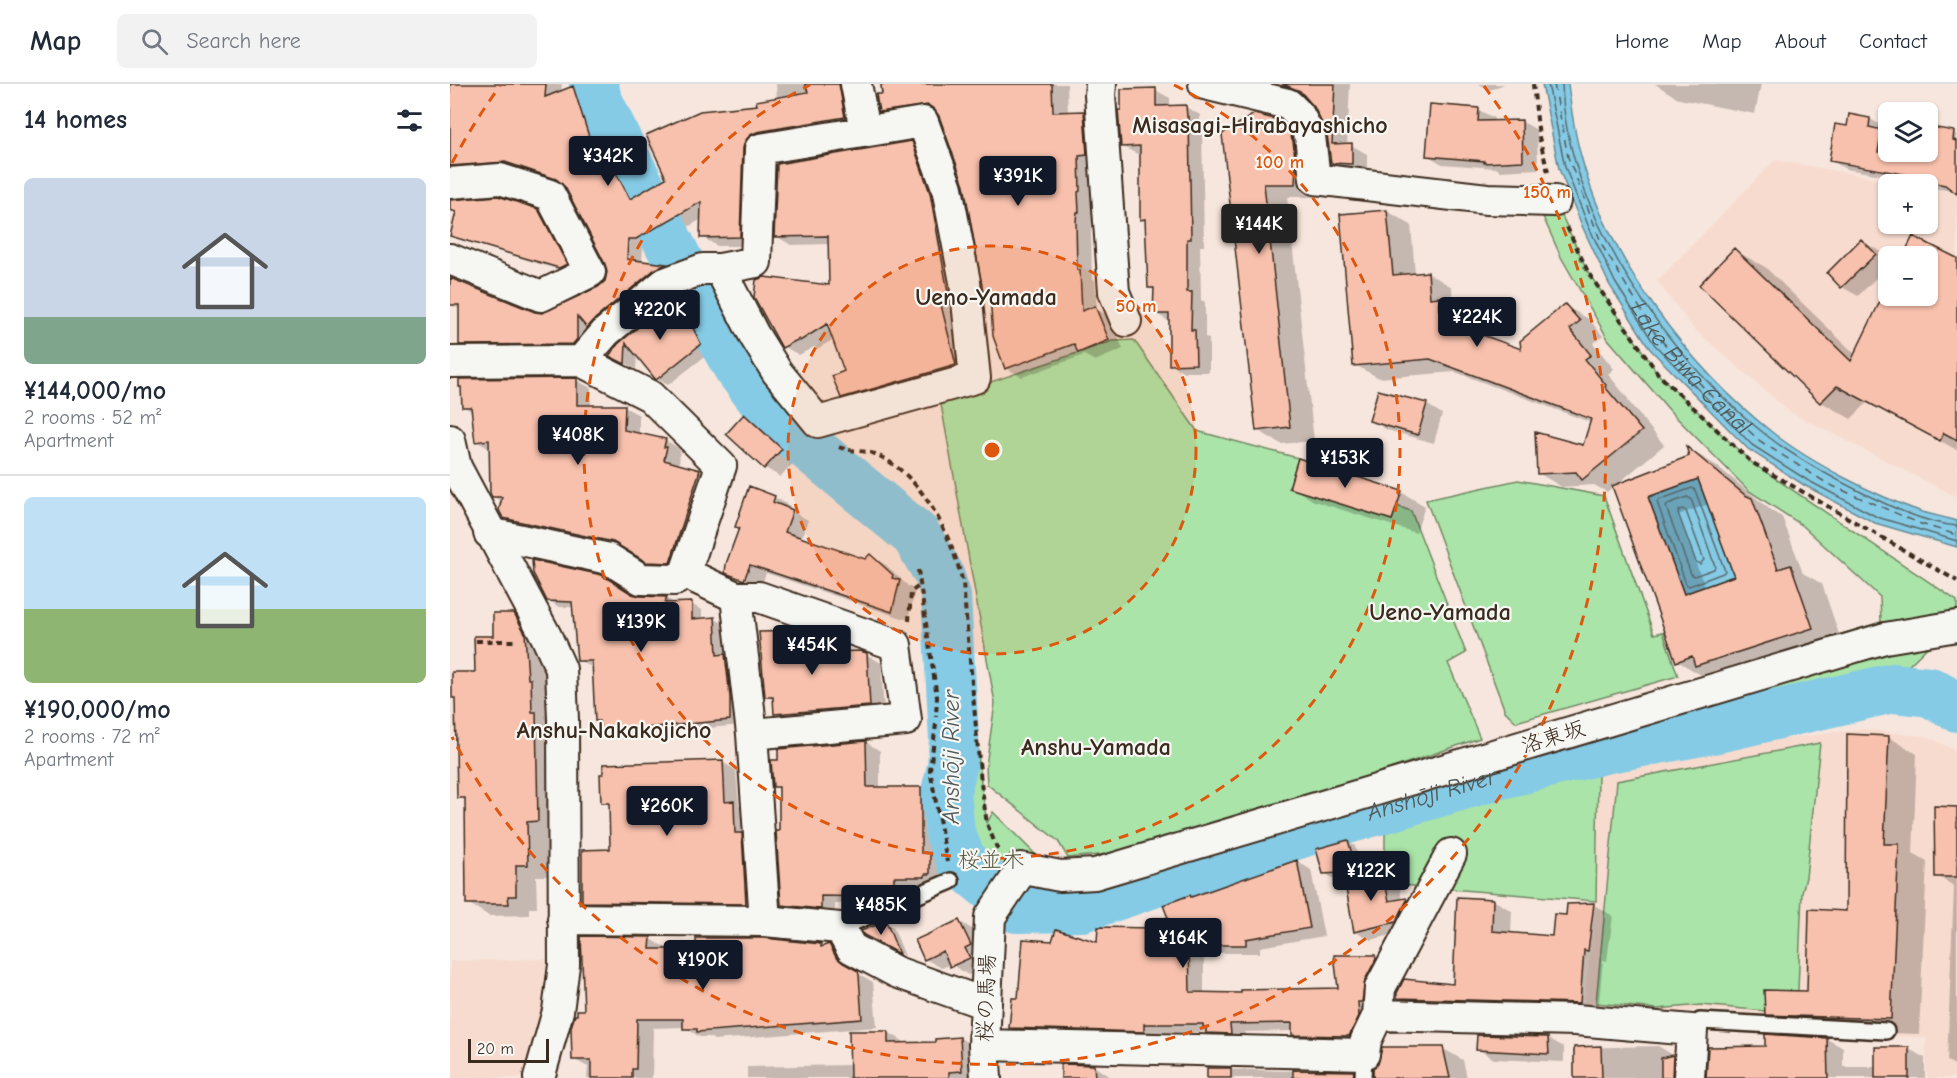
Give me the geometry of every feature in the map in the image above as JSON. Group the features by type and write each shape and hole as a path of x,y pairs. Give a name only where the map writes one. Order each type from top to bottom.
{"street":[{"path":"856,84 864,130"},
{"path":"1101,84 1114,292 1126,321"},
{"path":"1216,85 1288,104 1299,115 1310,136 1315,179 1487,199 1555,201"},
{"path":"581,361 606,332 665,283 712,269 756,262 760,149 923,122 947,188 965,282 975,378 818,422 777,372 745,317 712,269"},
{"path":"450,183 500,179 550,195 590,272 541,296 450,259"},
{"path":"450,362 581,361 650,396 721,466 685,573 675,580 641,579 609,559 489,533"},
{"path":"450,440 456,467 489,533 546,636 561,669 564,965 558,1011 539,1078"},
{"path":"685,573 736,597 759,597 896,645 906,720 752,734"},
{"path":"736,597 752,734 765,921"},
{"name":"洛東坂","path":"1019,873 1060,876 1095,874 1885,638 1957,626"},
{"path":"984,1045 1363,1066 1366,1040 1378,1015 1380,988 1451,854"},
{"name":"桜の馬場","path":"986,1078 984,1045 990,917 1019,873"},
{"path":"563,919 765,921 840,928 851,948 896,972 986,1004"},
{"path":"1378,1015 1576,1020 1692,1030 1689,1078"}],"lane":[{"path":"840,928 951,880"},
{"path":"1692,1030 1700,1021 1886,1031"}],"path":[{"path":"1533,84 1539,137 1555,201 1589,273 1659,375 1751,462 1957,581"},
{"path":"818,422 819,431 831,444 848,451 872,453 906,476 923,494 946,535 958,562 963,583 981,783 987,824 997,848 1019,873"},
{"path":"918,570 937,697 935,738 930,770 951,880"},
{"path":"896,645 908,640 911,592 920,584"},
{"path":"476,641 519,641"}],"shaded area":[{"path":"1775,160 1878,179 1878,234 1938,234 1938,190 1957,193 1957,497 1790,412 1693,328 1657,281"},
{"path":"1863,729 1928,737 1957,751 1957,1078 1928,1078 1926,1038 1891,1036 1890,1024 1703,1009 1656,1016 1583,1012 1596,901 1598,773 1764,741"},
{"path":"549,959 548,993 528,1078 450,1078 450,961"}],"green space":[{"name":"桜並木","path":"1536,201 1555,201 1589,274 1659,375 1751,462 1957,601 1957,618 1901,673 1718,728 1604,749 1493,776 1310,830 1082,907 1017,908 951,881 941,829 952,767 954,739 946,596 965,612 981,783 987,823 993,812 1037,856 1072,863 1106,859 1881,622 1880,597 1802,525 1749,491 1671,412 1608,339 1561,257"},
{"path":"1134,340 1197,431 1298,458 1289,488 1392,520 1397,506 1411,511 1466,653 1448,663 1480,738 1360,779 1108,854 1068,858 1058,841 987,784 986,766 995,703 940,399 1113,341"},
{"path":"1518,480 1604,496 1654,634 1663,632 1678,676 1516,722 1505,711 1426,500"},
{"path":"1820,743 1806,877 1802,893 1797,1014 1701,1005 1657,1009 1596,1003 1617,781"},
{"path":"1598,773 1596,901 1390,884 1385,853 1385,828"}],"water":[{"name":"Lake Biwa Canal","path":"1542,84 1568,84 1581,156 1594,195 1611,234 1631,272 1682,344 1742,406 1773,433 1806,456 1865,488 1904,505 1957,521 1957,547 1875,523 1804,485 1748,449 1650,349 1609,284 1583,228 1559,169"},
{"path":"1698,479 1734,576 1684,594 1648,497"}],"building":[{"path":"450,84 546,84 545,97 573,86 603,181 607,156 630,199 666,178 646,135 700,111 757,105 756,101 808,92 805,84 839,84 845,117 750,135 743,148 740,237 700,238 701,202 636,239 628,239 627,259 666,264 654,270 587,328 577,316 577,339 573,344 459,345 459,305 450,305 450,278 542,313 598,287 605,281 607,272 565,187 556,179 505,162 450,166"},
{"path":"881,84 1052,84 1053,112 1084,111 1087,155 1079,156 1080,191 1078,192 1079,212 1077,212 1076,221 1077,270 1080,270 1082,311 1095,306 1109,340 1078,353 1074,344 1005,369 993,336 990,296 984,298 964,185 939,116 928,105 879,112 876,94 882,94"},
{"path":"1282,84 1335,84 1332,144 1352,143 1352,164 1331,163 1327,134 1314,107 1300,91"},
{"path":"1156,88 1156,106 1186,105 1187,117 1189,117 1191,239 1187,239 1187,292 1192,292 1191,330 1195,330 1196,364 1169,365 1169,314 1153,314 1154,288 1148,288 1145,219 1140,220 1140,146 1121,147 1118,110 1121,110 1121,89"},
{"path":"1430,104 1479,108 1478,121 1522,120 1523,161 1484,163 1484,161 1426,156"},
{"path":"1254,114 1279,120 1285,125 1293,141 1296,165 1295,184 1264,184 1290,427 1256,431 1222,134"},
{"path":"1849,114 1870,118 1869,127 1878,129 1878,162 1938,162 1938,128 1954,131 1953,140 1957,141 1957,194 1945,185 1938,184 1938,174 1904,174 1829,161 1835,124 1847,126"},
{"path":"912,141 930,193 950,304 941,305 956,365 841,398 832,376 844,371 827,324 800,341 799,339 782,348 754,297 756,280 764,277 829,285 828,236 774,237 777,164"},
{"path":"498,196 538,209 567,264 559,268 450,236 456,212 450,210 450,200"},
{"path":"1387,210 1393,275 1428,272 1430,298 1439,297 1441,320 1521,349 1520,341 1565,304 1580,321 1570,329 1591,355 1585,359 1642,431 1582,480 1576,472 1537,474 1535,432 1583,445 1591,419 1430,359 1353,366 1340,214"},
{"path":"1913,236 1933,246 1908,246"},
{"path":"1861,239 1876,254 1841,288 1827,273"},
{"path":"1734,248 1851,361 1878,306 1938,306 1938,248 1957,258 1957,440 1944,433 1940,441 1837,386 1820,403 1699,285"},
{"path":"671,300 691,324 701,344 656,380 626,343 625,364 609,356 618,344"},
{"path":"577,378 577,405 625,405 624,430 666,439 664,460 700,470 670,563 646,562 613,542 503,518 499,510 502,497 492,497 489,440 475,442 471,407 462,407 459,379"},
{"path":"1378,390 1427,403 1418,435 1369,421"},
{"path":"744,414 782,449 764,469 726,434"},
{"path":"1686,446 1745,495 1752,498 1778,569 1791,565 1813,628 1695,666 1692,656 1676,662 1612,486 1689,456","holes":["1698,479 1734,576 1684,594 1648,497"]},
{"path":"1298,458 1402,491 1392,520 1289,488"},
{"path":"749,486 775,496 773,502 793,510 785,532 865,559 870,554 893,575 892,578 900,580 892,612 750,565 744,580 725,573 739,528 735,527"},
{"path":"532,560 602,575 632,594 667,597 665,603 692,602 692,619 715,617 717,655 725,654 730,720 602,732 599,721 595,721 592,661 577,661 572,602 547,601 533,573"},
{"path":"493,613 514,613 525,633 528,679 531,679 532,712 536,712 538,821 527,822 528,865 516,865 516,896 508,896 509,904 466,904 465,798 457,798 455,698 452,698 452,672 475,672 474,636 493,636"},
{"path":"799,631 802,653 860,651 867,653 870,706 774,714 773,697 765,697 759,632"},
{"path":"1847,734 1889,736 1884,844 1899,844 1891,1019 1765,1015 1764,990 1807,991 1809,909 1846,911"},
{"path":"866,741 867,787 921,787 921,853 930,853 930,874 925,874 925,877 894,877 894,890 874,893 876,897 821,896 821,909 781,905 776,831 779,831 779,787 773,787 771,760 778,760 778,749"},
{"path":"723,760 725,802 734,801 735,833 742,833 746,904 582,902 582,850 610,849 609,803 601,803 600,774 603,774 603,764"},
{"path":"1934,806 1957,807 1957,877 1935,877"},
{"path":"1348,840 1357,872 1323,874 1316,849"},
{"path":"1297,860 1310,928 1246,939 1246,945 1189,945 1190,992 1241,993 1241,990 1338,988 1334,955 1375,955 1376,959 1365,980 1362,1002 1358,1002 1359,1016 1349,1036 1292,1035 1292,1023 1230,1024 1231,1034 1206,1033 1206,1027 1203,1027 1203,1024 1144,1024 1144,1032 1009,1028 1012,998 1018,998 1023,939 1052,941 1056,929 1097,942 1098,927 1153,928 1153,918 1168,918 1163,905"},
{"path":"1382,870 1389,901 1406,898 1407,900 1396,922 1354,932 1344,878"},
{"path":"1457,897 1493,899 1492,931 1552,936 1554,914 1566,915 1567,904 1594,903 1588,951 1584,950 1580,1003 1397,998 1404,979 1453,984"},
{"path":"959,920 971,945 965,948 970,958 950,967 943,951 924,960 915,940"},
{"path":"886,921 899,954 864,935 861,931"},
{"path":"581,936 651,937 650,949 696,949 696,938 764,938 821,944 821,947 829,944 836,957 858,971 862,1019 697,1032 697,1029 683,1029 683,1019 637,1019 636,1069 632,1069 632,1078 591,1078 591,1060 572,1060 571,1027 577,1010 584,1010"},
{"path":"849,1031 888,1031 888,1043 935,1042 935,1039 960,1037 962,1071 949,1072 949,1078 850,1078"},
{"path":"1765,1034 1827,1038 1828,1078 1706,1078 1708,1047 1765,1046"},
{"path":"1477,1035 1548,1037 1549,1054 1476,1050"},
{"path":"1601,1046 1602,1078 1574,1078 1574,1047"},
{"path":"1382,1047 1443,1047 1450,1078 1373,1078 1373,1068 1378,1064"},
{"path":"1875,1047 1909,1047 1909,1078 1875,1078"},
{"path":"1673,1055 1672,1078 1661,1078 1661,1058"},
{"path":"1061,1064 1094,1065 1095,1078 1061,1078"},
{"path":"1207,1068 1231,1068 1231,1078 1207,1078"},
{"path":"1293,1070 1354,1071 1353,1078 1293,1078"}],"waterway":[{"name":"Anshōji River","path":"594,84 596,97 621,150 687,278 738,367 780,423 916,535 939,574 946,596 954,739 952,767 946,792 950,833 963,864 1017,908 1082,907 1310,830 1493,776 1604,749 1718,728 1893,688 1930,692 1957,707"}],"ferry route":[{"path":"1554,84 1568,157 1603,247 1655,333 1713,398 1760,441 1828,484 1921,524 1957,535"}],"district":[{"name":"Misasagi-Hirabayashicho","path":"1260,125"},
{"name":"Ueno-Yamada","path":"986,297"},
{"name":"Ueno-Yamada","path":"1440,612"},
{"name":"Anshu-Nakakojicho","path":"614,730"},
{"name":"Anshu-Yamada","path":"1096,747"}]}
